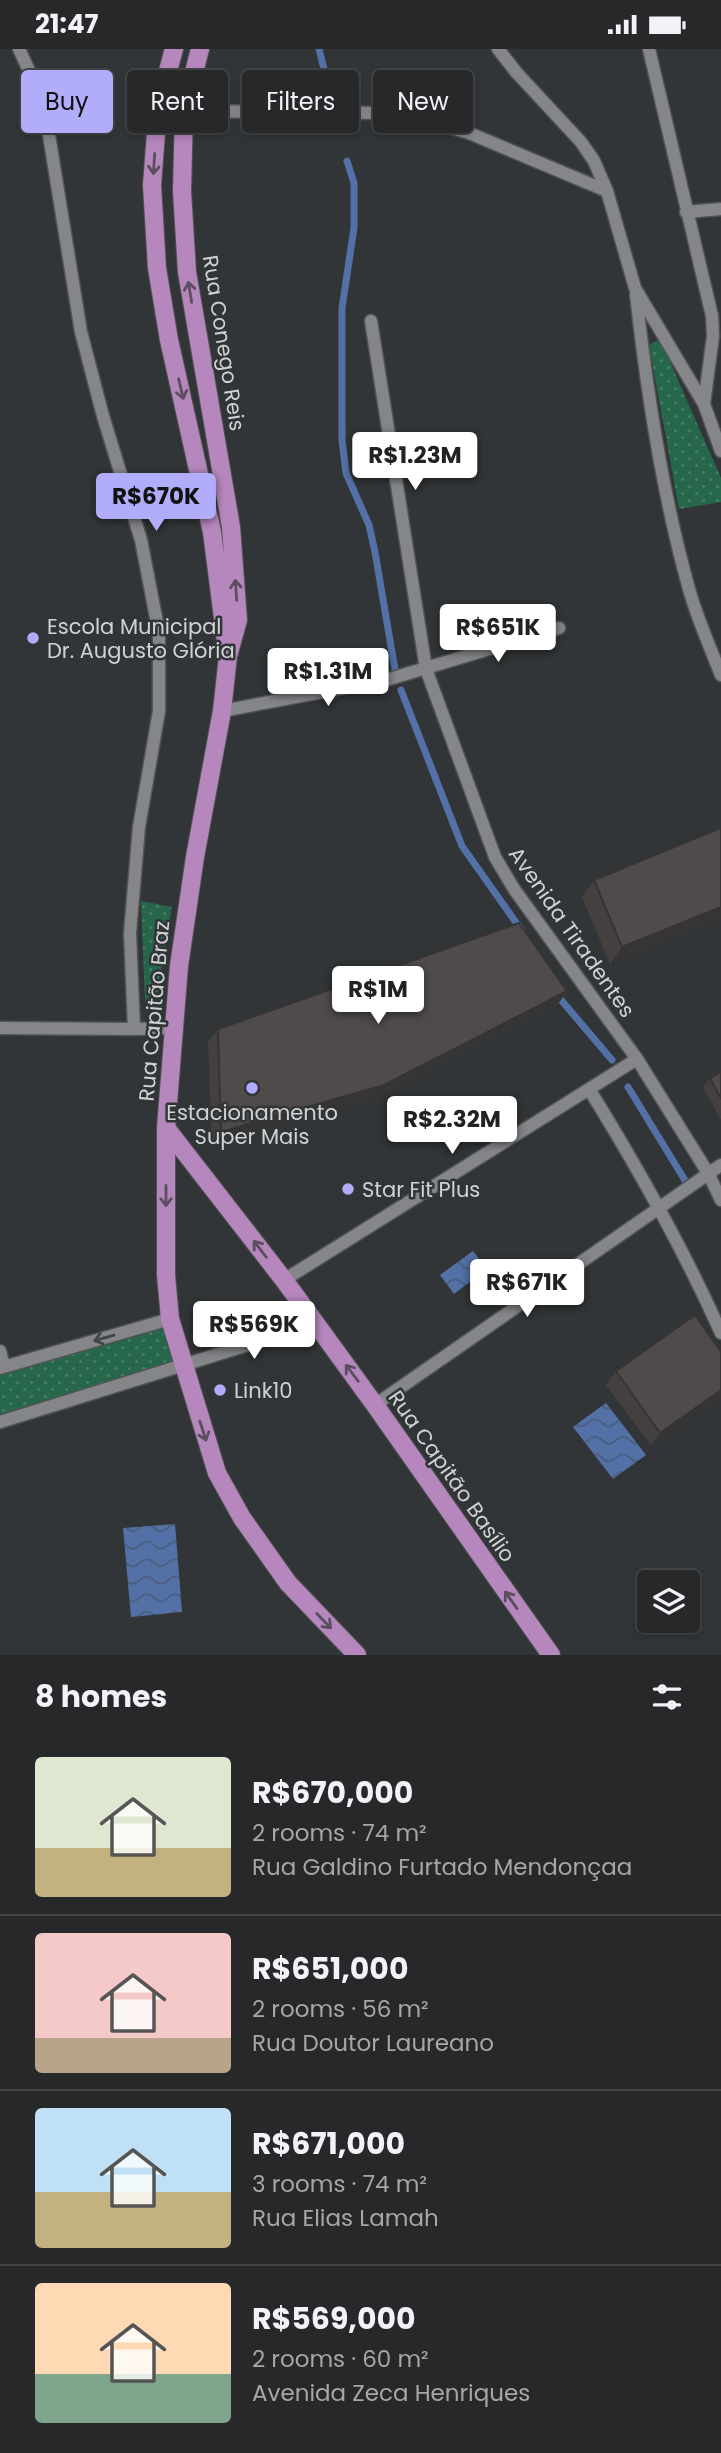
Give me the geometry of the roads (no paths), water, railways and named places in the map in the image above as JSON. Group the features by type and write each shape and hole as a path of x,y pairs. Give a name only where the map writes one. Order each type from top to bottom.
{"main road":[{"path":"174,49 158,107 152,185 157,268 169,340 212,532 228,656"},
{"name":"Rua Conego Reis","path":"195,70 200,49"},
{"name":"Rua Conego Reis","path":"183,133 182,191 187,272 231,527 238,619 228,656"},
{"name":"Rua Capitão Braz","path":"228,656 222,711 182,935 166,1128 315,1324"},
{"path":"166,1128 166,1275 170,1319 182,1366 217,1473 242,1518 288,1583 357,1655"},
{"name":"Rua Capitão Basílio","path":"315,1324 551,1655"}],"street":[{"path":"19,49 32,77 48,129 81,332 103,417 141,540 159,633 159,711 139,827 130,933 134,1029"},
{"path":"498,49 581,142 594,161 607,191 635,288 646,387 659,460 690,591 721,675"},
{"path":"649,49 712,316 713,336 705,404"},
{"path":"228,112 379,114 428,121 469,133 607,191"},
{"path":"686,212 721,209"},
{"path":"635,288 705,404 721,451"},
{"name":"Avenida Tiradentes","path":"371,321 426,670 495,857 514,889 637,1059 708,1174 721,1200"},
{"path":"222,711 386,680 559,628"},
{"path":"0,1028 174,1028"},
{"path":"284,1280 637,1059"},
{"path":"589,1089 679,1242 721,1333"},
{"path":"375,1405 721,1165"},
{"path":"0,1351 2,1368 170,1319"},
{"path":"0,1422 315,1324"}],"water":[{"path":"473,1251 487,1269 454,1294 440,1275"},
{"path":"606,1403 646,1455 613,1479 573,1427"},
{"path":"175,1524 182,1612 131,1617 123,1528"}],"waterway":[{"path":"319,49 324,70"},
{"path":"347,161 354,183 354,228 342,308 342,440 346,473 369,525 395,670"},
{"path":"401,690 462,846 522,931"},
{"path":"556,994 612,1060"},
{"path":"628,1087 686,1182"}],"place":[{"name":"Escola Municipal Dr. Augusto Glória","path":"33,638"},
{"name":"Estacionamento Super Mais","path":"252,1088"},
{"name":"Star Fit Plus","path":"348,1189"},
{"name":"Link10","path":"220,1390"}]}
